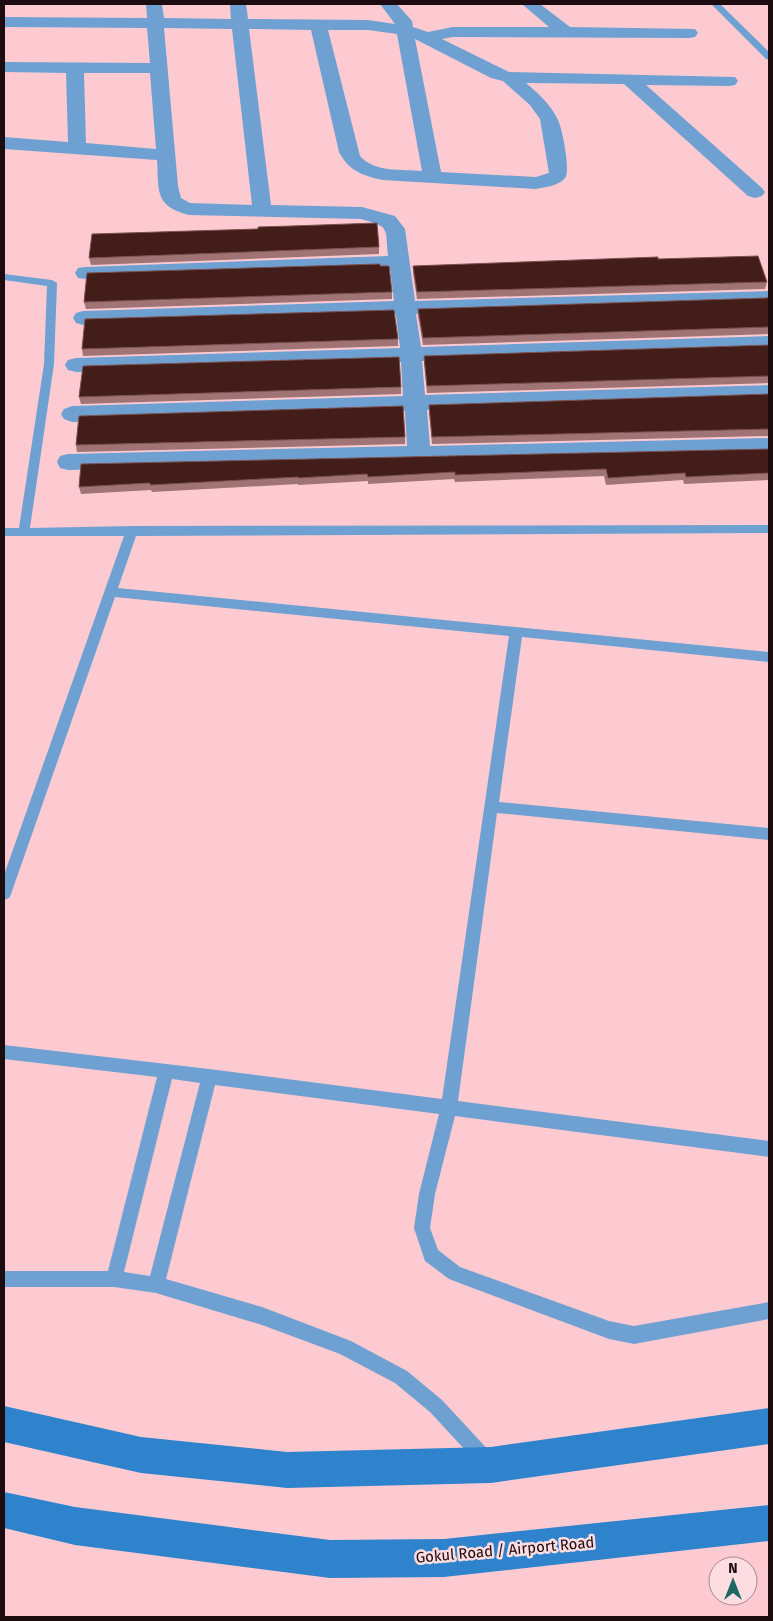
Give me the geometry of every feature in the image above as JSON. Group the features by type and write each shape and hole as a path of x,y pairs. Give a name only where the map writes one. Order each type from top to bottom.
{"main road":[{"path":"4,1424 141,1455 287,1470 490,1465 769,1426"},
{"name":"Gokul Road / Airport Road","path":"4,1510 75,1526 330,1559 444,1558 769,1523"}],"street":[{"path":"72,4 72,23"},
{"path":"154,4 170,199 176,206 189,209 362,213 388,220 395,230 406,306 419,453"},
{"path":"238,4 262,211"},
{"path":"388,4 401,16 433,177"},
{"path":"530,4 565,32"},
{"path":"4,22 368,25 404,30 425,38 497,74 509,77 728,81"},
{"path":"318,25 348,152 353,163 382,174 536,183 550,180 557,176 559,170 549,119 536,101 509,77"},
{"path":"425,38 453,32 689,33"},
{"path":"4,67 160,68"},
{"path":"75,68 77,148"},
{"path":"630,80 755,192"},
{"path":"4,143 166,155"},
{"path":"85,273 400,262"},
{"path":"83,318 406,306 765,296"},
{"path":"76,365 769,343"},
{"path":"72,414 769,392"},
{"path":"68,462 769,446"}],"lane":[{"path":"715,4 769,57"},
{"path":"4,277 52,283 49,364 24,532"},
{"path":"4,532 769,529"},
{"path":"4,894 108,592 132,530"},
{"path":"108,592 769,657"},
{"path":"516,632 449,1107 427,1194 422,1228 431,1255 455,1273 609,1330 634,1334 769,1311"},
{"path":"491,807 769,834"},
{"path":"4,1052 166,1070 769,1149"},
{"path":"114,1279 166,1070"},
{"path":"156,1285 209,1076"},
{"path":"4,1279 114,1279 156,1285 262,1316 345,1347 401,1377 429,1400 490,1465"}],"building":[{"path":"377,223 379,247 89,258 92,234"},
{"path":"758,256 767,282 417,292 413,266 658,257 658,259"},
{"path":"380,264 380,266 389,266 392,292 84,302 87,273"},
{"path":"769,297 769,327 423,338 418,309 767,298"},
{"path":"394,310 398,339 82,349 85,319"},
{"path":"769,345 769,376 427,386 424,356"},
{"path":"399,357 401,387 79,397 83,366"},
{"path":"769,394 769,429 432,437 429,405"},
{"path":"403,406 405,437 76,445 79,416"},
{"path":"769,449 769,473 686,477 685,473 608,478 606,469 455,475 455,472 368,477 367,474 79,487 81,464"}]}
